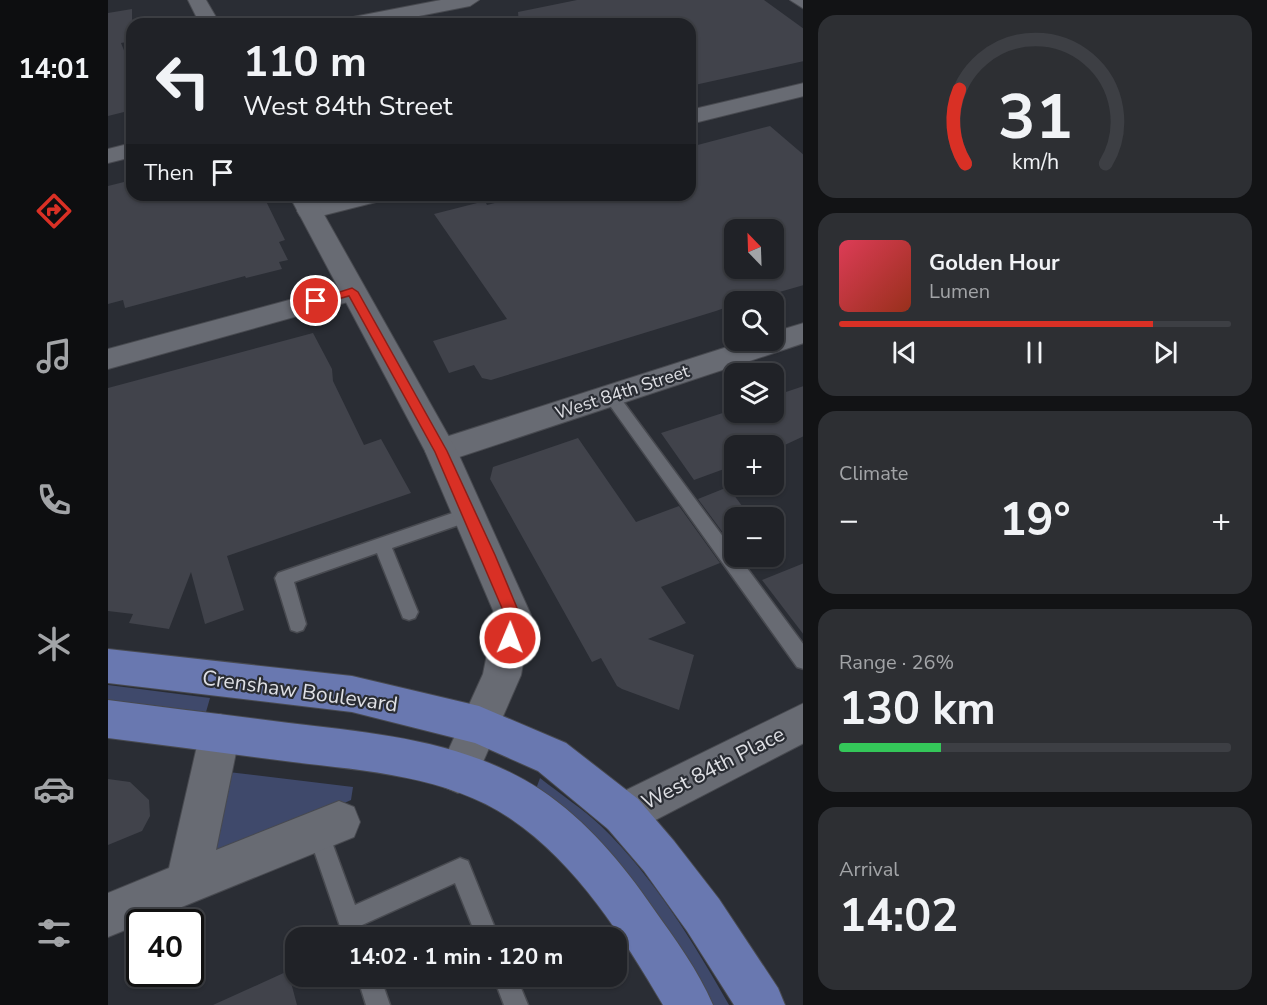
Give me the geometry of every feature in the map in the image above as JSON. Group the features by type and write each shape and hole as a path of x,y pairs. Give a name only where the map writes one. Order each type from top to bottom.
{"main road":[{"name":"Crenshaw Boulevard","path":"108,666 352,694 479,724 552,757 623,814 659,856 703,915 761,1005"},
{"path":"108,719 362,751 458,773 496,787 535,813 572,843 611,889 657,951 689,1005"}],"street":[{"path":"197,0 207,18"},
{"path":"378,18 470,0"},
{"path":"696,116 803,89"},
{"path":"108,156 126,152"},
{"path":"322,201 305,203 441,451 513,615 502,675 458,773"},
{"path":"108,359 352,292"},
{"name":"West 84th Street","path":"441,451 803,333"},
{"name":"West 84th Place","path":"623,814 803,724"},
{"path":"188,881 220,733"},
{"path":"108,915 328,826"}],"lane":[{"path":"611,396 803,660"},
{"path":"297,624 284,578 470,514"},
{"path":"381,544 409,612"},
{"path":"328,826 351,927"},
{"path":"355,927 460,869 484,927"},
{"path":"372,987 378,1005"},
{"path":"509,987 516,1005"}],"shaded area":[{"path":"108,685 210,698 206,712 108,700"},
{"path":"220,771 353,787 351,800 196,870"},
{"path":"540,778 601,826 638,866 687,934 729,1005 712,1005 536,789"}],"building":[{"path":"577,0 764,0 803,28 803,61 696,85 696,18 518,18 518,12"},
{"path":"132,9 132,18 126,18 126,42 121,43 126,55 126,112 108,116 108,13"},
{"path":"770,126 803,154 803,285 783,291 724,291 724,308 491,380 482,378 474,365 449,373 433,341 507,319 434,214 485,201 487,205 503,201 696,201 696,145"},
{"path":"126,182 126,201 266,201 285,240 279,242 288,260 279,262 282,269 246,278 245,276 125,308 123,300 108,304 108,186"},
{"path":"313,333 332,369 333,381 364,445 381,439 411,493 227,556 244,610 205,624 191,572 169,629 129,623 133,614 108,611 108,388"},
{"path":"803,386 803,436 784,445 784,435 724,435 724,469 694,480 661,433 724,413 724,423 784,423 784,393"},
{"path":"578,438 636,522 679,506 720,563 661,587 686,623 648,639 694,655 679,710 622,689 617,686 601,658 592,662 490,479 493,467"},
{"path":"724,489 724,495 734,495 743,507 724,507 724,534 698,499"},
{"path":"803,563 803,634 762,580"},
{"path":"108,779 130,782 149,800 150,816 142,831 108,845"},
{"path":"285,972 285,987 292,987 297,1005 213,1005"}],"route":[{"path":"316,301 352,292 441,451 513,615 510,638"}]}
